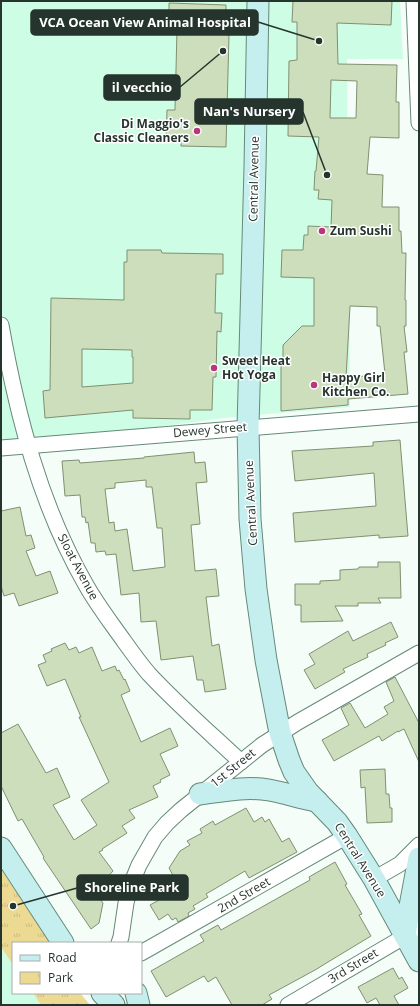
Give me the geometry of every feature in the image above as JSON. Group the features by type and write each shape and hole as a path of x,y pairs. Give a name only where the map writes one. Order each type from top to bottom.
{"street":[{"name":"Central Avenue","path":"258,1 248,427 250,519 256,589 266,660 280,733 294,772 308,792 337,822 374,880 412,932 419,961"},
{"path":"414,1 419,123"},
{"name":"Sloat Avenue","path":"1,325 15,393 38,479 72,560 102,610 127,646 148,672 172,698 241,762"},
{"name":"Dewey Street","path":"1,448 419,414"},
{"name":"1st Street","path":"119,942 130,887 146,851 167,823 200,794 262,745 280,733 419,653"},
{"path":"200,794 230,790 268,790 317,801"},
{"name":"2nd Street","path":"142,952 347,836"},
{"path":"374,880 400,864 419,845"},
{"path":"1,848 62,942"},
{"path":"412,932 407,922 419,858"},
{"name":"3rd Street","path":"288,1005 412,932"},
{"path":"103,994 114,1005"},
{"path":"136,994 139,1005"}],"shaded area":[{"path":"1,1 400,1 403,59 347,59 350,407 223,418 1,448"},
{"path":"1,947 12,964 12,994 34,994 41,1005 1,1005"}],"green space":[{"path":"1,869 49,942 12,942 12,964 1,947"},
{"path":"34,994 81,994 90,1005 41,1005"}],"building":[{"path":"293,1 392,1 391,25 337,23 338,64 397,65 396,102 399,102 399,138 370,137 367,174 383,175 382,207 399,207 399,231 401,231 402,253 406,253 406,326 404,326 407,352 404,352 408,394 348,399 348,405 281,411 281,364 283,364 283,345 302,326 314,326 314,278 281,277 282,250 303,250 304,235 308,235 308,226 331,227 332,200 318,199 319,190 314,190 319,137 288,136 289,61 297,60 297,22 292,22","holes":["331,80 357,81 356,118 330,118","350,306 377,307 377,326 380,326 385,374 346,378"]},
{"path":"169,3 226,5 226,35 229,35 226,147 181,146 181,140 166,140 167,110 175,110 177,29 169,29"},
{"path":"127,250 161,250 162,253 223,254 223,274 216,274 215,313 222,313 221,332 217,331 216,377 213,377 212,410 190,410 190,419 133,418 133,410 45,418 43,391 50,390 51,298 124,300 124,262 127,262","holes":["82,349 132,350 133,383 82,387"]},
{"path":"400,440 408,536 379,538 379,535 295,542 293,513 376,506 374,473 295,481 292,451 373,446 373,442"},
{"path":"194,452 195,463 205,462 207,482 196,483 200,524 191,525 195,571 216,569 219,596 206,597 212,646 219,644 226,689 205,692 203,680 197,680 193,656 161,660 156,621 141,622 139,593 121,595 116,554 106,555 105,551 96,552 95,543 91,543 88,522 86,523 85,517 82,517 80,495 65,496 62,461 79,460 80,463","holes":["146,480 146,487 152,487 157,528 162,528 165,567 133,571 127,529 115,531 114,522 109,523 105,489 115,488 115,483"]},
{"path":"20,507 26,536 31,535 35,548 26,551 36,576 50,571 58,593 19,606 14,593 4,596 1,586 1,511"},
{"path":"378,562 400,562 401,598 378,598 381,603 358,603 358,606 335,606 343,621 301,622 301,605 295,605 295,584 320,584 320,581 340,580 340,570 358,569 359,567 378,567"},
{"path":"391,622 398,637 385,643 386,645 367,654 368,657 343,669 345,672 315,689 304,670 315,664 309,654 348,631 353,641"},
{"path":"65,643 69,650 76,647 79,653 92,647 102,671 115,666 117,671 119,670 130,691 121,695 141,742 170,728 178,746 160,754 170,775 160,780 161,782 153,786 158,797 129,810 135,818 122,826 127,833 99,852 113,871 102,883 106,887 96,894 103,903 99,923 91,929 43,858 44,857 22,819 18,821 1,786 1,733 18,724 46,773 57,768 70,797 53,805 74,840 97,825 81,800 109,782 79,717 81,717 65,679 47,686 38,665 46,662 43,655 52,651 51,649"},
{"path":"395,677 419,723 419,762 404,729 382,741 379,736 334,761 322,740 349,725 341,708 350,703 365,728 388,714 384,707 394,701 386,682"},
{"path":"385,769 386,794 389,794 390,808 392,808 392,822 367,823 365,787 361,788 360,770"},
{"path":"246,808 254,822 262,817 265,822 269,819 282,842 289,838 297,852 249,878 245,871 206,894 208,897 193,906 195,909 188,913 189,916 178,922 176,918 172,920 168,914 159,920 150,905 161,899 159,896 166,892 163,889 176,881 169,868 180,851 190,845 187,841 202,833 200,829 213,821 215,825"},
{"path":"335,862 347,884 345,885 362,914 359,915 371,936 315,970 269,995 272,999 262,1005 232,1005 216,977 208,982 204,976 166,997 151,971 204,941 200,935 218,925 221,930 310,880 309,877"},
{"path":"393,968 399,979 402,977 408,988 394,996 399,1005 380,1005 376,998 367,1003 358,987"}],"place":[{"name":"VCA Ocean View Animal Hospital","path":"319,41"},
{"name":"il vecchio","path":"223,51"},
{"name":"Di Maggio's Classic Cleaners","path":"197,131"},
{"name":"Nan's Nursery","path":"327,175"},
{"name":"Zum Sushi","path":"322,231"},
{"name":"Sweet Heat Hot Yoga","path":"214,368"},
{"name":"Happy Girl Kitchen Co.","path":"314,385"},
{"name":"Shoreline Park","path":"13,906"}]}
